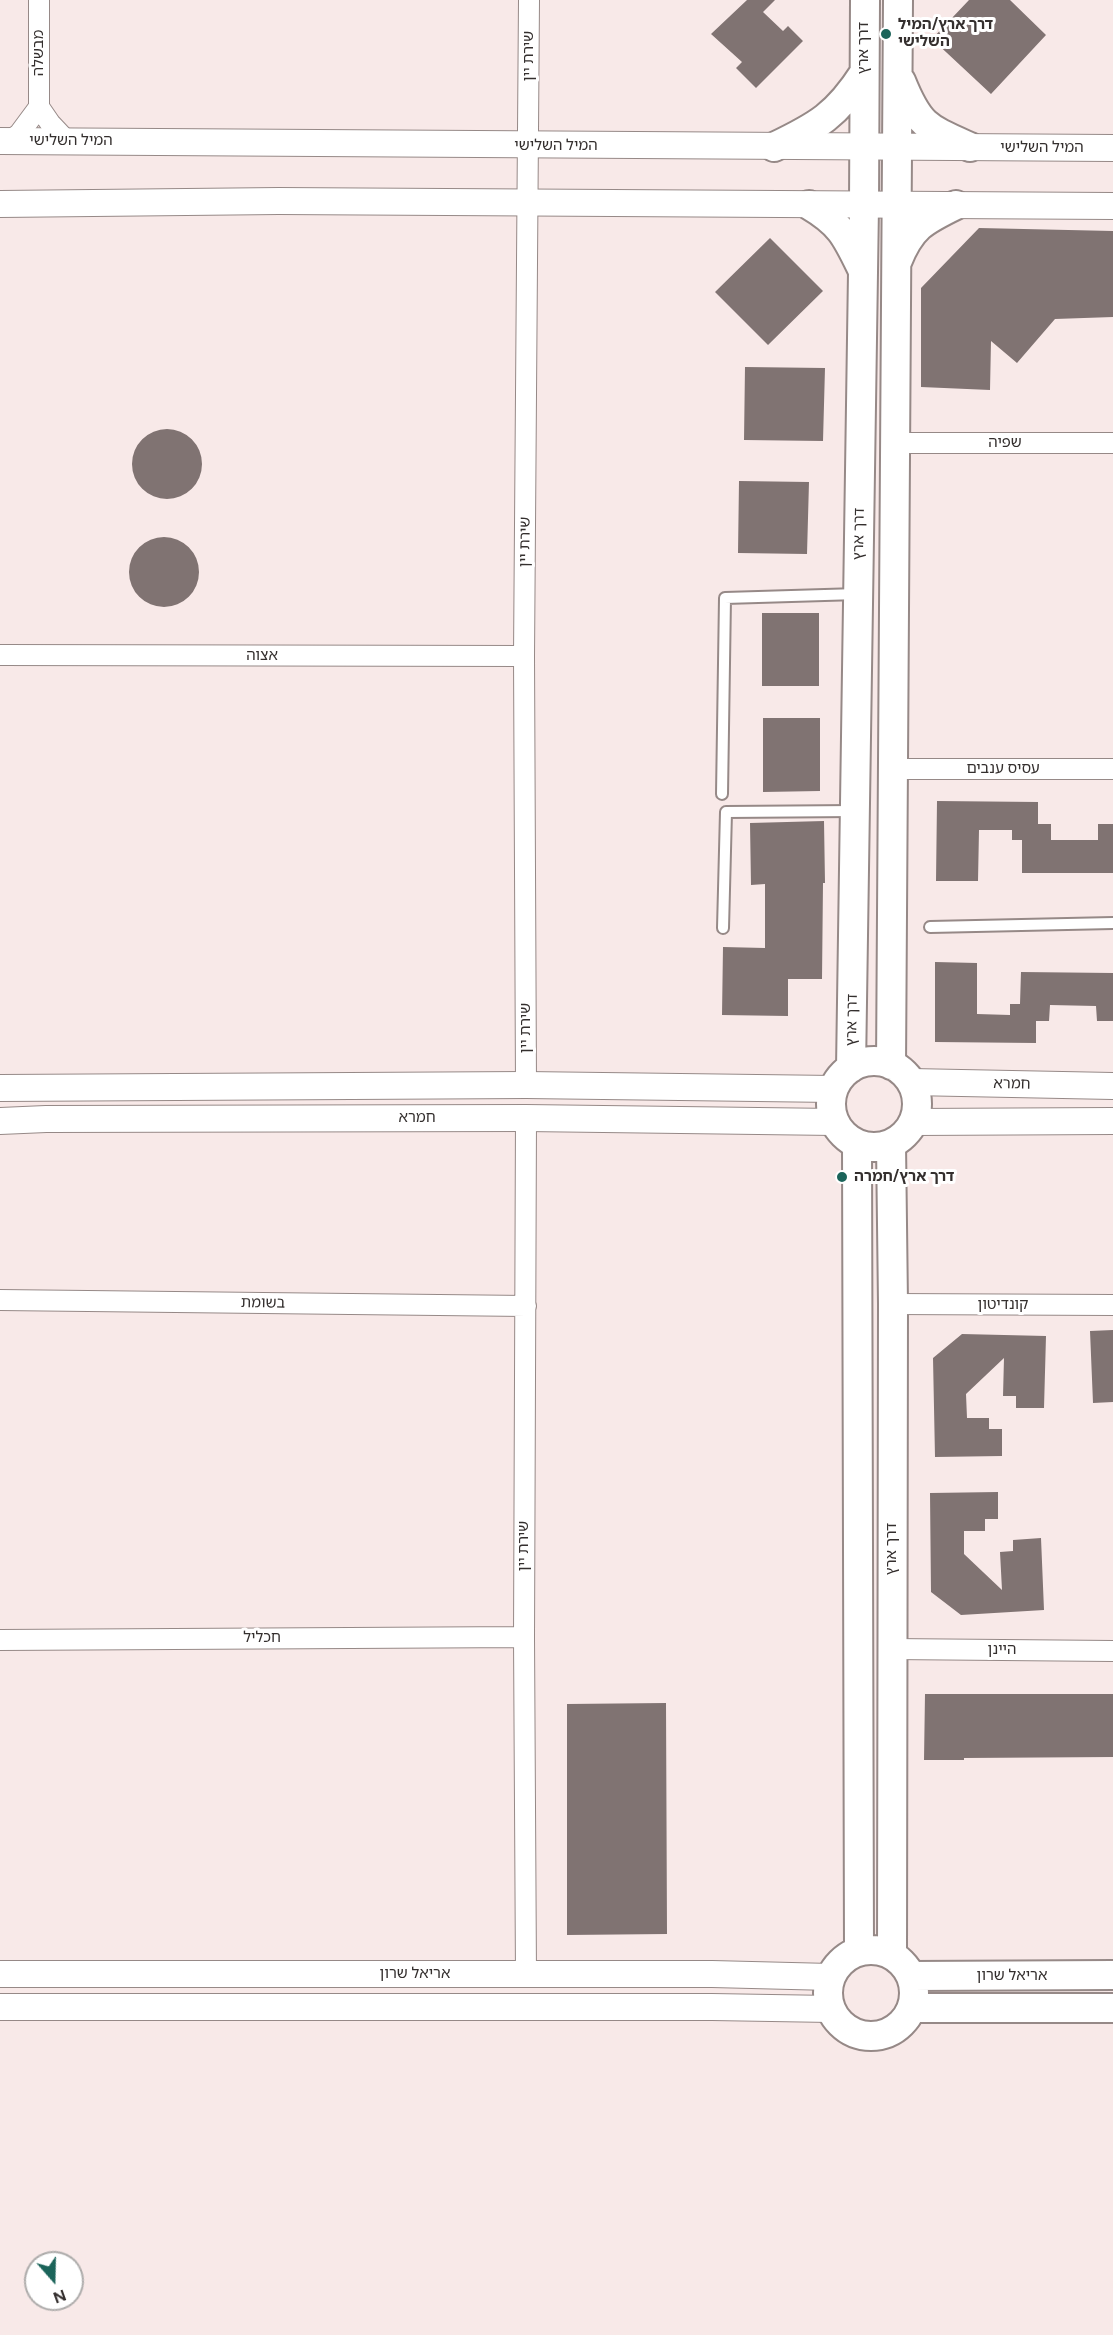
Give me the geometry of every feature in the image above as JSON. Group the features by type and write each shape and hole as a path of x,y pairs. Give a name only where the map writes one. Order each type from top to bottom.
{"main road":[{"name":"דרך ארץ","path":"851,1068 865,0"},
{"path":"898,0 892,769 901,1073"},
{"path":"774,147 814,128 834,112 849,97 864,73"},
{"path":"898,74 912,110 927,126 970,147"},
{"path":"809,205 830,217 847,238 863,271"},
{"path":"896,267 904,245 914,230 956,205"},
{"path":"864,1062 878,1062 901,1073 916,1095 917,1109 908,1131 891,1144 868,1147 857,1144 840,1131 835,1122 831,1100 838,1081 851,1068 864,1062"},
{"path":"857,1144 859,1951"},
{"name":"דרך ארץ","path":"891,1144 893,1305 892,1955"},
{"path":"876,1950 892,1955 907,1968 911,1976 915,1992 912,2008 900,2025 885,2034 866,2036 851,2031 839,2022 831,2009 828,1993 831,1977 837,1966 847,1957 859,1951 876,1950"},
{"name":"אריאל שרון","path":"911,1976 1113,1975"},
{"path":"912,2008 1113,2008"}],"street":[{"name":"מבשלה","path":"39,0 39,107"},
{"name":"שירת יין","path":"526,1085 524,656 529,0"},
{"path":"5,141 19,134 39,107 66,140"},
{"name":"המיל השלישי","path":"5,141 1113,148"},
{"path":"0,204 279,201 1113,206"},
{"name":"שפיה","path":"896,443 1113,443"},
{"name":"אצוה","path":"0,655 524,656"},
{"name":"עסיס ענבים","path":"892,769 1113,769"},
{"name":"חמרא","path":"901,1073 1113,1086"},
{"path":"0,1088 526,1085 834,1089"},
{"name":"שירת יין","path":"526,1118 524,1637 526,1975"},
{"name":"חמרא","path":"0,1121 526,1118 835,1122"},
{"path":"913,1122 1113,1121"},
{"name":"בשומת","path":"0,1300 526,1306"},
{"name":"קונדיטון","path":"893,1305 1113,1305"},
{"name":"חכליל","path":"0,1640 524,1637"},
{"name":"היינן","path":"891,1649 1113,1651"},
{"name":"אריאל שרון","path":"0,1974 712,1974 831,1977"},
{"path":"0,2007 831,2009"}],"lane":[{"path":"722,794 725,598 858,594"},
{"path":"723,928 726,812 855,811"},
{"path":"930,927 1113,923"}],"building":[{"path":"747,0 775,0 763,12 783,31 788,26 803,41 756,88 736,68 742,62 711,34"},
{"path":"969,0 1010,0 1046,35 991,94 932,39"},
{"path":"979,228 1113,231 1113,317 1055,319 1017,363 991,341 990,390 921,387 921,288"},
{"path":"770,238 823,291 768,345 715,292"},
{"path":"745,367 825,368 823,441 744,440"},
{"path":"167,429 180,432 192,439 199,451 202,464 199,477 192,489 180,496 167,499 154,496 142,489 135,477 132,464 135,451 142,439 154,432"},
{"path":"739,481 809,482 807,554 738,553"},
{"path":"164,537 177,540 189,547 196,559 199,572 196,585 189,597 177,604 164,607 151,604 139,597 132,585 129,572 132,559 139,547 151,540"},
{"path":"762,613 819,613 819,686 762,686"},
{"path":"763,718 820,718 820,791 763,792"},
{"path":"937,801 1038,802 1038,824 1051,824 1051,840 1098,840 1098,824 1113,824 1113,873 1022,873 1022,840 1012,840 1012,830 979,830 978,881 936,881"},
{"path":"824,821 822,979 788,979 788,1016 722,1015 723,947 765,948 765,884 751,885 750,823"},
{"path":"935,962 977,963 977,1014 1010,1015 1010,1004 1020,1004 1021,972 1113,973 1113,1021 1097,1021 1096,1006 1050,1005 1049,1021 1036,1021 1036,1043 935,1042"},
{"path":"1113,1330 1113,1402 1093,1403 1090,1331"},
{"path":"962,1334 1046,1336 1044,1408 1016,1408 1016,1396 1003,1396 1004,1358 966,1394 967,1418 989,1418 989,1429 1002,1429 1002,1456 935,1457 933,1358"},
{"path":"998,1492 998,1519 985,1519 985,1531 964,1531 964,1554 1002,1590 1000,1552 1013,1551 1013,1540 1041,1538 1044,1610 961,1615 931,1592 930,1493"},
{"path":"925,1694 1113,1694 1113,1757 924,1760"},
{"path":"666,1703 667,1934 567,1935 567,1704"}],"place":[{"name":"דרך ארץ/המיל השלישי","path":"886,34"},
{"name":"דרך ארץ/חמרה","path":"842,1177"}]}
